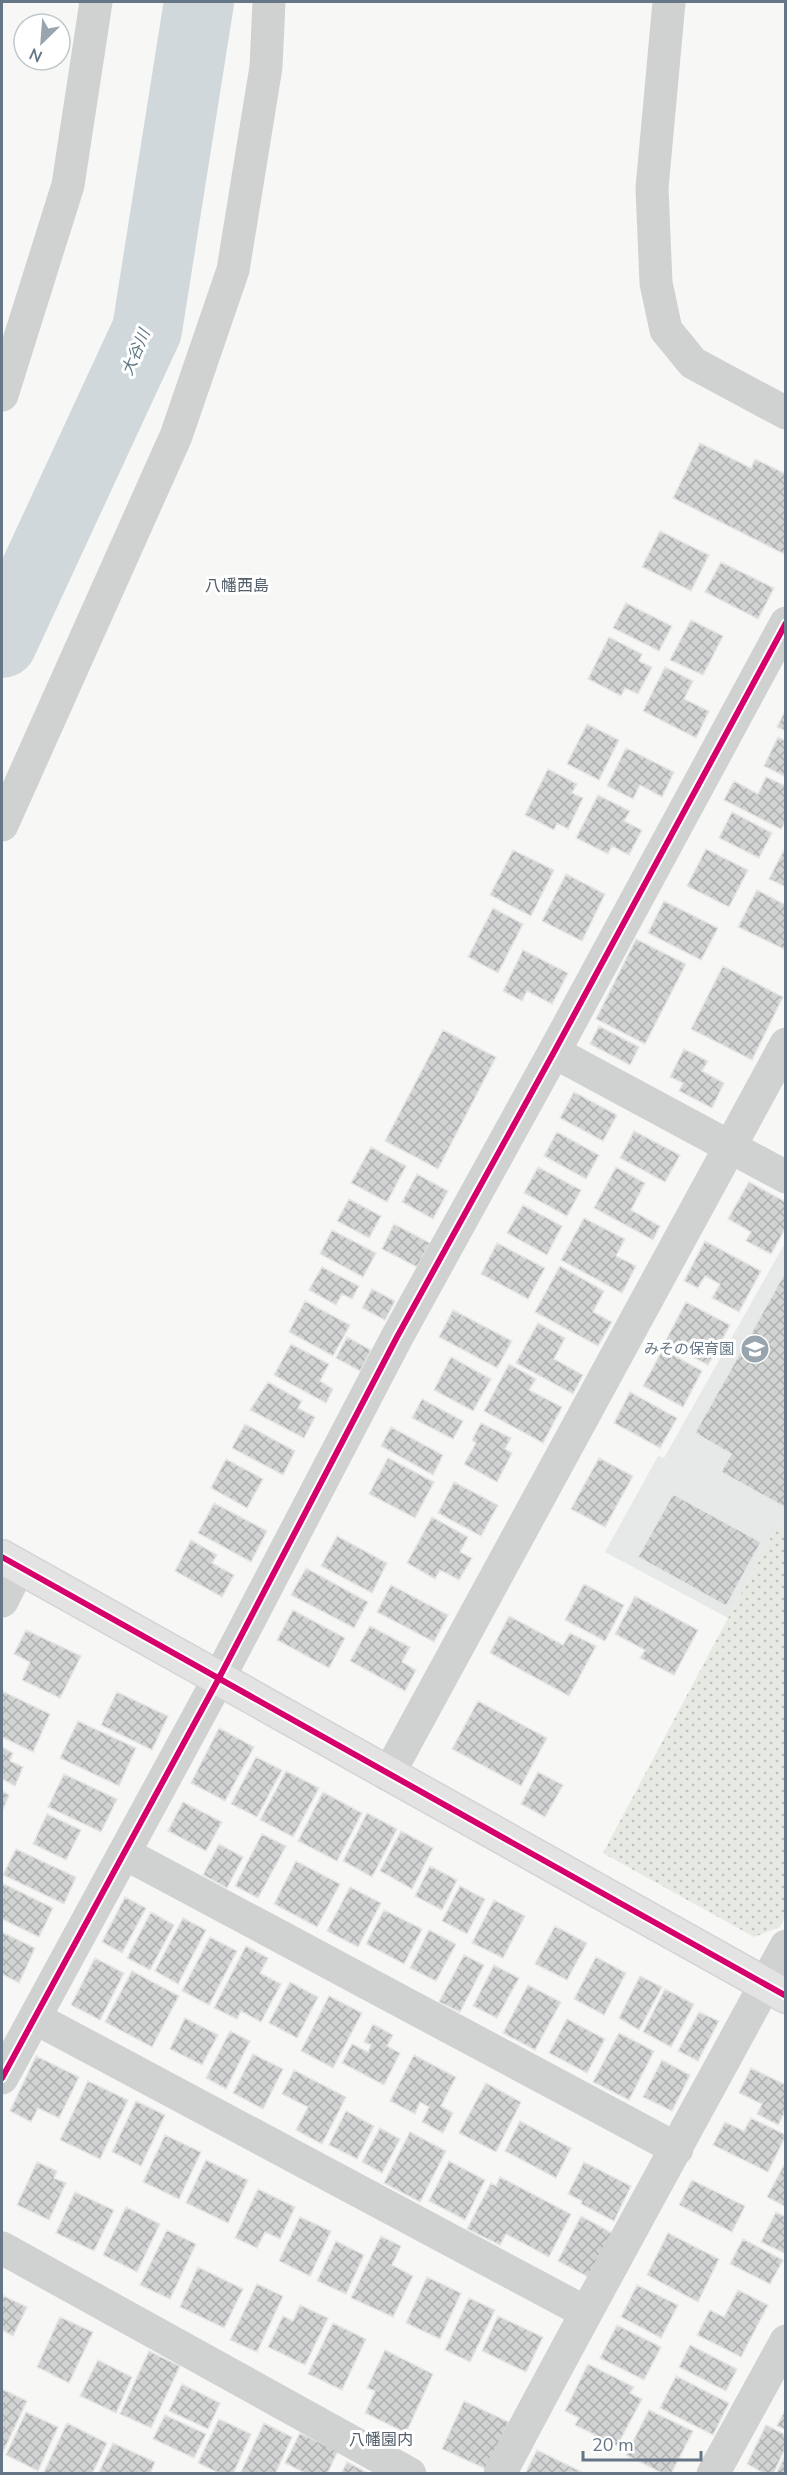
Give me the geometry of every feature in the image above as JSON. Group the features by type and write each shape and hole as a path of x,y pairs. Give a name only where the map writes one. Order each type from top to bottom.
{"street":[{"path":"2,395 68,185 96,2"},
{"path":"2,825 176,436 233,270 266,67 269,2"},
{"path":"669,2 652,188 656,283 666,330 693,363 786,413"},
{"path":"2,2078 218,1680 397,1336 554,1052 786,623"},
{"path":"388,1775 786,1044"},
{"path":"554,1052 786,1177"},
{"path":"2,1601 10,1562 775,1990"},
{"path":"124,1853 677,2149"},
{"path":"500,2474 585,2312 677,2149 775,1990 786,1946"},
{"path":"35,2018 585,2312"},
{"path":"2,2248 410,2474"},
{"path":"713,2474 786,2341"}],"shaded area":[{"name":"みその保育園","path":"785,1243 785,1530 777,1526 728,1618 605,1552 658,1456 664,1458"},
{"path":"777,1526 786,1530 785,1917 780,1927 754,1937 603,1853"}],"building":[{"path":"700,443 751,468 755,459 786,474 786,555 673,498"},
{"path":"660,531 709,555 691,591 642,567"},
{"path":"721,562 774,588 758,619 705,592"},
{"path":"626,603 672,626 659,651 613,628"},
{"path":"691,620 723,636 703,675 670,660"},
{"path":"609,637 642,654 639,661 652,667 638,694 625,688 621,696 588,679"},
{"path":"665,667 693,681 684,699 709,711 696,738 643,711"},
{"path":"786,709 786,731 777,727"},
{"path":"587,724 619,740 599,780 567,764"},
{"path":"778,737 786,741 786,777 764,766"},
{"path":"626,748 674,772 662,797 640,785 633,799 607,786"},
{"path":"548,769 577,784 572,793 583,798 568,829 557,823 554,830 525,815"},
{"path":"766,777 786,786 786,820 781,829 724,800 734,781 758,794"},
{"path":"598,795 630,811 624,821 642,830 629,855 612,846 608,854 576,838"},
{"path":"732,812 772,833 759,858 719,838"},
{"path":"786,846 786,887 769,879"},
{"path":"706,849 748,870 729,907 687,886"},
{"path":"513,850 554,870 531,916 490,895"},
{"path":"566,874 605,894 582,941 542,921"},
{"path":"757,890 786,905 786,950 738,927"},
{"path":"664,901 718,928 701,960 648,933"},
{"path":"493,908 523,924 498,973 468,957"},
{"path":"636,939 686,964 645,1044 596,1019"},
{"path":"523,950 568,973 552,1004 527,991 522,1001 503,991"},
{"path":"723,966 783,997 752,1060 691,1029"},
{"path":"599,1026 639,1047 630,1065 590,1044"},
{"path":"443,1030 496,1057 438,1169 385,1141"},
{"path":"684,1049 708,1061 702,1071 724,1083 712,1108 679,1091 683,1083 670,1077"},
{"path":"574,1092 617,1115 603,1141 560,1118"},
{"path":"634,1131 680,1155 665,1182 620,1158"},
{"path":"557,1132 599,1155 586,1179 544,1156"},
{"path":"371,1147 406,1166 387,1202 351,1183"},
{"path":"538,1167 581,1190 567,1216 524,1193"},
{"path":"616,1167 645,1183 631,1210 660,1226 653,1240 594,1208"},
{"path":"417,1174 448,1191 433,1219 402,1202"},
{"path":"749,1182 786,1202 786,1227 771,1254 746,1241 751,1232 728,1219"},
{"path":"349,1199 381,1216 369,1238 337,1221"},
{"path":"523,1205 562,1226 547,1255 507,1233"},
{"path":"584,1218 625,1239 616,1256 636,1266 622,1293 561,1260"},
{"path":"394,1224 430,1243 417,1267 382,1249"},
{"path":"332,1230 376,1253 363,1277 320,1254"},
{"path":"705,1241 761,1271 739,1312 712,1298 720,1284 705,1276 698,1288 684,1281"},
{"path":"497,1243 545,1268 528,1299 481,1274"},
{"path":"560,1266 604,1291 593,1312 612,1322 598,1346 535,1312"},
{"path":"322,1267 359,1286 352,1299 342,1294 336,1305 309,1290"},
{"path":"786,1271 786,1508 721,1472 731,1454 695,1433"},
{"path":"372,1289 395,1301 385,1320 362,1308"},
{"path":"305,1301 350,1325 333,1356 289,1332"},
{"path":"686,1302 730,1325 708,1365 665,1342"},
{"path":"453,1310 512,1341 497,1368 439,1337"},
{"path":"538,1323 565,1338 554,1359 583,1375 573,1394 516,1363"},
{"path":"347,1337 371,1350 360,1371 336,1358"},
{"path":"291,1344 329,1364 320,1381 333,1389 326,1403 274,1375"},
{"path":"663,1349 702,1371 683,1407 643,1386"},
{"path":"451,1357 491,1379 473,1411 434,1390"},
{"path":"509,1364 536,1379 529,1390 562,1407 543,1443 484,1411"},
{"path":"268,1382 302,1401 298,1408 315,1417 304,1438 250,1410"},
{"path":"630,1392 677,1418 660,1448 614,1423"},
{"path":"422,1399 463,1421 453,1439 412,1418"},
{"path":"481,1423 511,1438 505,1449 512,1453 497,1482 464,1464 476,1443 472,1440"},
{"path":"245,1424 295,1451 283,1475 232,1448"},
{"path":"391,1427 443,1455 433,1475 381,1446"},
{"path":"388,1458 434,1482 415,1518 369,1494"},
{"path":"599,1458 633,1476 605,1527 571,1509"},
{"path":"226,1459 263,1479 247,1508 211,1488"},
{"path":"454,1482 498,1505 481,1536 438,1513"},
{"path":"673,1494 761,1542 726,1606 638,1557"},
{"path":"214,1503 267,1531 251,1562 198,1533"},
{"path":"432,1517 468,1537 460,1552 472,1558 459,1580 440,1570 435,1579 407,1563"},
{"path":"337,1536 387,1563 372,1593 321,1566"},
{"path":"191,1540 217,1555 212,1563 234,1575 222,1597 175,1571"},
{"path":"306,1568 368,1602 354,1628 291,1595"},
{"path":"584,1584 624,1605 605,1641 565,1620"},
{"path":"391,1585 448,1615 434,1642 377,1612"},
{"path":"635,1596 698,1630 674,1675 640,1658 645,1650 615,1634"},
{"path":"293,1610 345,1638 329,1668 277,1640"},
{"path":"509,1616 563,1645 570,1633 596,1646 569,1696 490,1653"},
{"path":"370,1626 410,1647 402,1662 416,1670 405,1691 350,1661"},
{"path":"26,1630 81,1656 60,1698 22,1680 30,1662 14,1654"},
{"path":"2,1691 50,1714 33,1752 2,1737"},
{"path":"117,1692 168,1716 152,1750 101,1725"},
{"path":"478,1701 547,1738 521,1786 452,1749"},
{"path":"78,1721 136,1748 119,1786 60,1758"},
{"path":"219,1728 254,1747 225,1801 191,1783"},
{"path":"2,1747 13,1753 10,1761 23,1767 15,1786 2,1779"},
{"path":"256,1757 282,1770 257,1817 231,1804"},
{"path":"286,1771 319,1788 293,1837 260,1820"},
{"path":"538,1772 563,1785 545,1817 521,1804"},
{"path":"64,1774 117,1799 101,1832 48,1807"},
{"path":"2,1791 9,1795 2,1812"},
{"path":"323,1792 362,1813 337,1861 298,1841"},
{"path":"183,1802 222,1822 206,1851 168,1831"},
{"path":"367,1813 397,1829 372,1877 343,1861"},
{"path":"47,1814 81,1830 66,1860 33,1844"},
{"path":"401,1831 433,1848 412,1889 380,1871"},
{"path":"262,1834 286,1846 258,1898 235,1886"},
{"path":"219,1844 243,1857 227,1888 203,1875"},
{"path":"16,1849 76,1877 64,1904 3,1875"},
{"path":"296,1861 340,1884 317,1927 274,1904"},
{"path":"430,1866 457,1880 442,1910 415,1896"},
{"path":"2,1883 53,1908 39,1937 2,1919"},
{"path":"460,1886 485,1899 467,1934 442,1921"},
{"path":"350,1887 381,1903 358,1947 327,1931"},
{"path":"125,1897 146,1908 122,1953 102,1942"},
{"path":"494,1900 525,1916 503,1958 472,1943"},
{"path":"384,1910 422,1929 404,1964 366,1944"},
{"path":"151,1912 174,1925 150,1970 127,1958"},
{"path":"183,1918 206,1930 178,1984 155,1971"},
{"path":"555,1926 587,1943 567,1980 535,1964"},
{"path":"429,1930 456,1944 436,1981 410,1968"},
{"path":"2,1932 35,1948 19,1983 2,1974"},
{"path":"210,1937 237,1951 209,2005 182,1991"},
{"path":"246,1946 268,1958 260,1973 281,1984 261,2022 241,2011 237,2019 214,2008"},
{"path":"464,1955 484,1965 460,2012 439,2002"},
{"path":"596,1957 626,1973 604,2015 574,1999"},
{"path":"95,1958 124,1973 100,2020 71,2005"},
{"path":"494,1965 519,1978 497,2018 473,2006"},
{"path":"132,1971 179,1996 152,2047 105,2022"},
{"path":"640,1976 662,1987 639,2030 619,2018"},
{"path":"290,1982 318,1997 297,2038 269,2023"},
{"path":"528,1985 561,2002 535,2050 503,2033"},
{"path":"665,1989 694,2004 671,2047 643,2032"},
{"path":"329,1996 362,2013 333,2068 301,2051"},
{"path":"699,2012 719,2021 698,2061 678,2051"},
{"path":"185,2018 218,2035 202,2065 170,2049"},
{"path":"567,2019 605,2039 587,2073 549,2053"},
{"path":"373,2024 393,2035 387,2046 400,2053 384,2085 342,2063 352,2044 368,2052 371,2045 364,2042"},
{"path":"230,2031 250,2041 226,2089 206,2078"},
{"path":"619,2033 654,2051 629,2100 593,2082"},
{"path":"253,2054 283,2069 263,2109 233,2093"},
{"path":"414,2055 456,2077 441,2106 453,2113 443,2133 422,2122 429,2107 420,2102 415,2114 390,2101"},
{"path":"36,2056 79,2077 59,2118 38,2108 31,2122 10,2111"},
{"path":"662,2060 690,2075 672,2111 643,2097"},
{"path":"751,2068 786,2085 786,2110 778,2125 757,2114 762,2104 739,2093"},
{"path":"294,2070 346,2097 322,2144 296,2130 308,2107 282,2094"},
{"path":"88,2081 128,2100 100,2159 60,2140"},
{"path":"486,2083 521,2102 496,2152 459,2133"},
{"path":"136,2101 165,2115 141,2166 112,2152"},
{"path":"346,2111 374,2126 357,2159 329,2145"},
{"path":"751,2118 786,2135 768,2172 713,2145 725,2122 744,2131"},
{"path":"520,2121 571,2148 556,2178 505,2151"},
{"path":"380,2128 400,2139 382,2173 362,2162"},
{"path":"410,2132 446,2151 420,2202 384,2183"},
{"path":"165,2135 201,2152 179,2199 143,2182"},
{"path":"206,2160 248,2180 228,2223 186,2203"},
{"path":"449,2161 485,2180 465,2220 429,2201"},
{"path":"37,2162 57,2171 54,2178 66,2183 49,2220 17,2205"},
{"path":"584,2162 631,2186 614,2221 581,2204 582,2201 568,2194"},
{"path":"786,2163 786,2207 767,2197"},
{"path":"500,2177 571,2214 549,2257 506,2234 500,2245 467,2229 491,2183 496,2186"},
{"path":"692,2180 745,2206 732,2232 679,2205"},
{"path":"258,2189 295,2207 280,2239 265,2232 257,2248 235,2238"},
{"path":"75,2192 114,2210 94,2251 56,2233"},
{"path":"126,2207 160,2224 137,2272 103,2255"},
{"path":"776,2212 786,2217 786,2254 761,2242"},
{"path":"581,2216 612,2233 588,2277 558,2261"},
{"path":"300,2217 331,2231 310,2276 279,2261"},
{"path":"167,2230 196,2244 170,2299 140,2285"},
{"path":"668,2233 719,2259 698,2302 647,2275"},
{"path":"381,2236 401,2246 392,2265 413,2276 393,2317 351,2298"},
{"path":"743,2239 783,2260 770,2284 730,2264"},
{"path":"336,2241 364,2255 346,2294 317,2281"},
{"path":"198,2267 243,2289 224,2328 180,2307"},
{"path":"427,2277 461,2293 440,2339 406,2323"},
{"path":"257,2284 283,2296 257,2352 230,2340"},
{"path":"637,2285 678,2305 661,2338 621,2317"},
{"path":"738,2290 768,2305 741,2357 697,2335 710,2310 724,2317"},
{"path":"4,2296 27,2307 13,2336 2,2330 2,2298"},
{"path":"469,2298 495,2310 470,2362 445,2350"},
{"path":"300,2305 328,2318 305,2365 268,2347 283,2316 293,2321"},
{"path":"498,2316 543,2337 526,2372 482,2351"},
{"path":"60,2317 93,2332 69,2383 37,2367"},
{"path":"333,2323 366,2339 342,2390 308,2374"},
{"path":"617,2325 661,2347 644,2380 600,2358"},
{"path":"690,2345 737,2369 726,2391 679,2367"},
{"path":"385,2350 433,2374 406,2433 365,2413 375,2391 367,2388"},
{"path":"149,2351 180,2366 151,2428 120,2414"},
{"path":"98,2360 132,2377 116,2413 80,2396"},
{"path":"588,2364 634,2387 630,2393 642,2399 617,2446 575,2425 579,2418 565,2411"},
{"path":"676,2376 729,2403 713,2435 660,2408"},
{"path":"182,2384 220,2403 208,2429 169,2411"},
{"path":"2,2389 27,2401 2,2454"},
{"path":"464,2401 509,2422 486,2469 442,2449"},
{"path":"786,2408 786,2430 777,2426"},
{"path":"649,2410 693,2431 671,2474 664,2474 626,2455"},
{"path":"26,2412 58,2427 38,2471 6,2455"},
{"path":"165,2415 206,2434 194,2458 153,2439"},
{"path":"219,2419 251,2434 233,2474 221,2474 198,2463"},
{"path":"67,2423 107,2443 92,2474 43,2474"},
{"path":"264,2423 292,2437 275,2474 240,2474"},
{"path":"766,2425 786,2435 786,2447 773,2474 765,2474 747,2464"},
{"path":"300,2433 338,2451 327,2474 307,2474 285,2463"},
{"path":"113,2443 155,2462 150,2474 98,2474"},
{"path":"537,2450 582,2472 525,2474"},
{"path":"786,2454 786,2474 776,2474"},
{"path":"347,2462 370,2474 341,2474"}],"waterway":[{"name":"大谷川","path":"2,643 147,330 199,2"}],"cycle path":[{"path":"2,2078 218,1680 397,1337 786,623"},
{"path":"2,1557 786,1996"}],"place":[{"name":"みその保育園","path":"755,1349"}],"district":[{"name":"八幡西島","path":"237,585"},
{"name":"八幡園内","path":"381,2439"}]}
